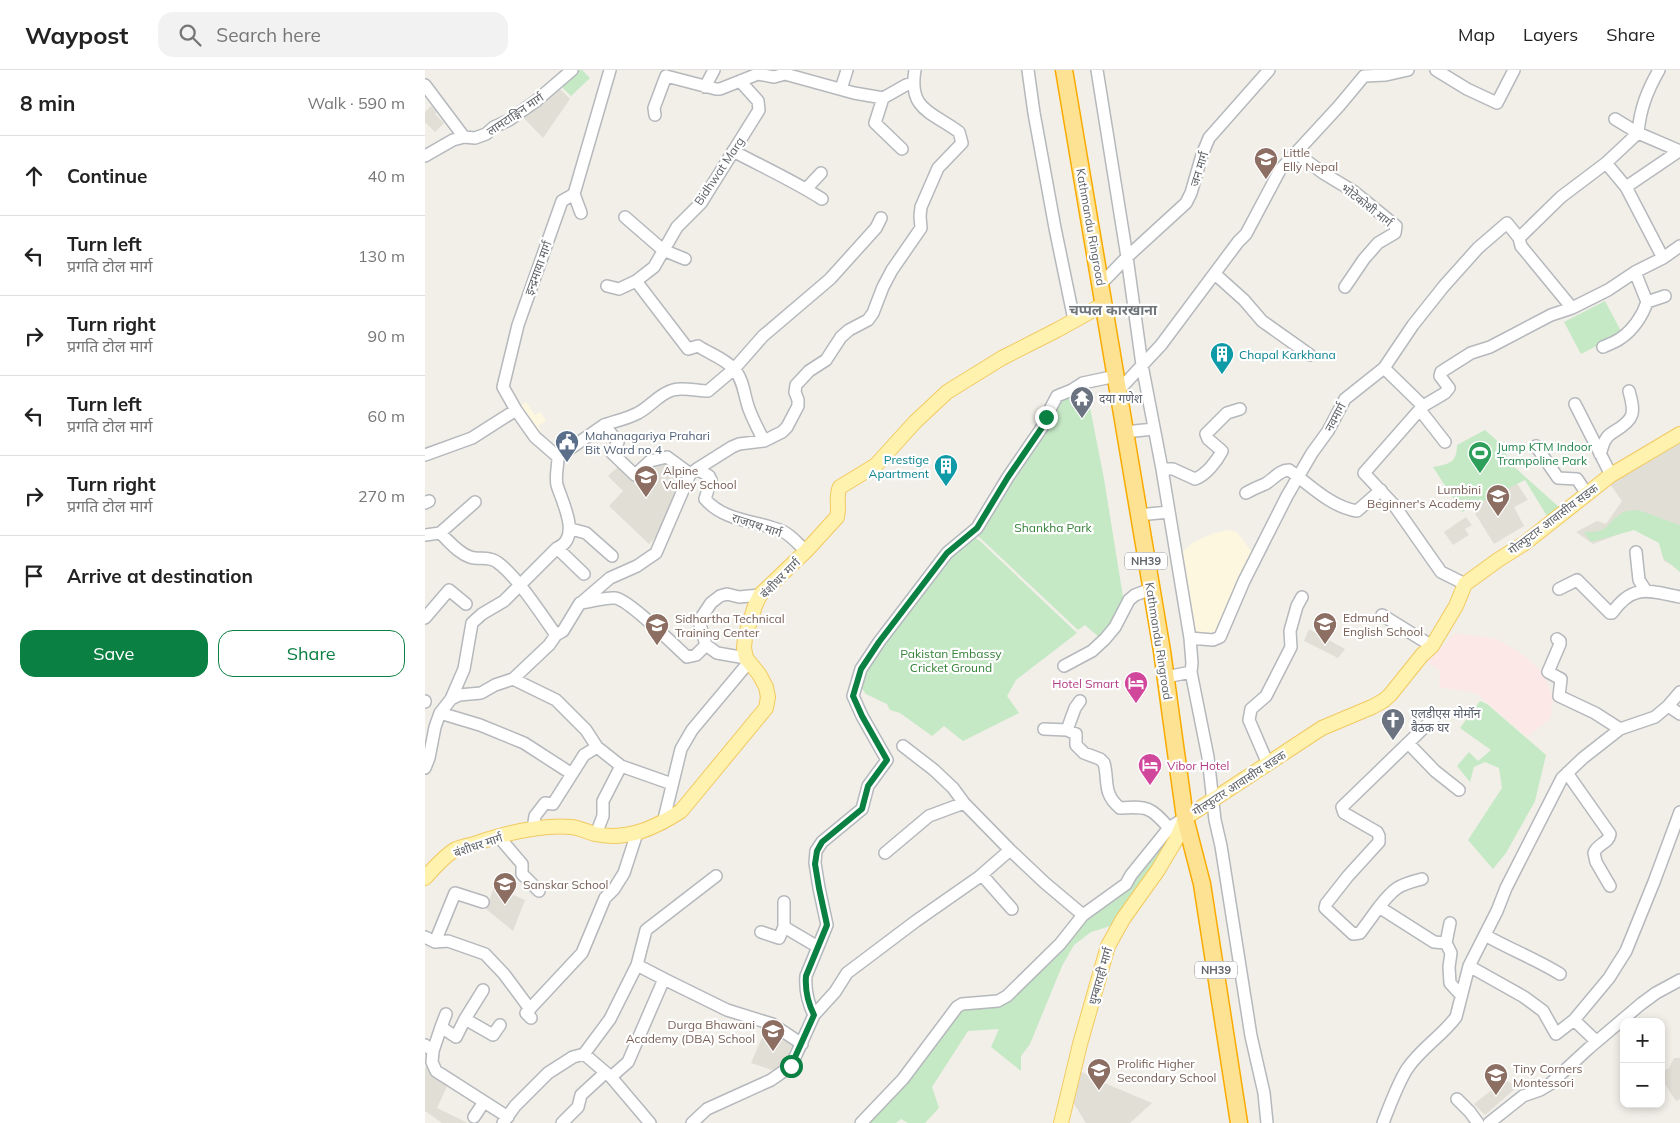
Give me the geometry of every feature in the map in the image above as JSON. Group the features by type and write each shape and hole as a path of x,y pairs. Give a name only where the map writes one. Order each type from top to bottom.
{"highway":[{"name":"Kathmandu Ringroad","path":"1064,70 1166,677 1185,818 1202,884 1239,1123"}],"main road":[{"name":"बंशीधर मार्ग","path":"425,878 444,858 456,849 497,836 533,829 573,827 596,834 626,835 637,833 663,822 681,811 766,708 768,697 766,687 748,660 744,648 745,637 755,606 761,595 806,551 837,517 839,512 838,490 840,487 876,465 915,422 947,392 1002,358 1104,304"},
{"name":"गोल्फुटार आवासीय सडक","path":"1185,818 1321,728 1383,701 1390,695 1422,654 1432,646 1456,606 1465,584 1525,543 1611,475 1680,434"},
{"name":"धुम्बाराही मार्ग","path":"1061,1123 1080,1044 1108,946 1123,919 1158,870 1177,838 1185,818"}],"street":[{"name":"लामटाङ्गिन मार्ग","path":"425,156 453,140 465,137 475,138 486,134 536,101 572,70"},
{"name":"इन्द्रमाया मार्ग","path":"558,457 535,437 503,387 521,317 562,201 574,194 610,70"},
{"path":"705,87 714,70"},
{"path":"841,89 847,70"},
{"path":"451,699 459,695 481,693 495,685 513,679 556,635 563,631 580,603 610,578 637,566 656,553 694,471 732,447 739,444 764,441 782,432 787,427 798,406 795,392 796,385 809,371 826,360 841,337 849,330 868,320 873,314 883,287 892,270 921,228 921,207 938,168 962,143 959,132 925,110 915,97 913,84 915,70"},
{"path":"1028,70 1034,113 1074,320"},
{"path":"1097,70 1142,365 1162,469 1190,638 1191,672 1208,757 1213,801 1251,1036 1264,1093 1267,1123"},
{"name":"जन मार्ग","path":"1101,284 1127,257 1186,203 1209,138 1269,70"},
{"path":"814,1015 810,1007 806,976 827,925 815,864 817,851 822,842 862,809 868,786 887,760 853,696 861,669 879,642 947,553 977,528 1008,477 1043,426 1057,396 1083,383 1117,383 1142,365 1161,345 1246,234 1281,170 1339,106 1363,76 1377,73 1386,75 1408,70"},
{"path":"1436,70 1467,89 1497,103 1514,70"},
{"path":"1571,308 1521,246 1519,238 1561,197 1606,163 1638,133 1640,113 1650,85 1659,70"},
{"path":"655,115 654,108 664,73 705,87 721,89 759,74 774,77 786,72 854,94 883,98 906,85 913,84"},
{"name":"Bidhwat Marg","path":"607,286 619,290 636,281 654,267 677,227 701,203 759,110 758,101 740,80"},
{"path":"425,85 465,137"},
{"path":"883,98 875,123 902,149"},
{"path":"1615,119 1638,133 1679,151"},
{"path":"733,151 806,189 822,200"},
{"path":"1625,187 1679,151"},
{"name":"भोटेकोशी मार्ग","path":"1296,153 1323,173 1353,191 1396,226 1395,233 1378,243 1363,259 1345,287"},
{"path":"1606,163 1625,187 1663,258"},
{"path":"806,189 821,173"},
{"path":"574,194 581,213"},
{"path":"625,217 663,250 685,259"},
{"path":"425,768 440,713 451,699 464,669 472,623 482,614 504,601 557,548 563,546 571,529 557,482 558,457 604,425 639,413 653,404 661,395 674,389 709,391 734,369 763,336 831,279 876,228 881,218"},
{"name":"नवमार्ग","path":"1190,638 1213,640 1220,637 1255,558 1298,477 1312,453 1329,431 1345,399 1384,368 1413,325 1478,248 1507,223 1519,238"},
{"path":"1465,584 1441,572 1394,505 1381,490 1367,479 1364,473 1421,408 1445,393 1449,388 1440,376 1441,372 1471,353 1490,347 1551,315 1571,308 1608,290 1680,246"},
{"path":"1635,272 1647,302"},
{"path":"1215,274 1244,300 1262,321 1309,355"},
{"path":"636,281 688,349 698,346 714,354 734,369 740,378 749,410 764,441"},
{"path":"1603,347 1621,338 1631,329 1647,302 1665,296"},
{"path":"1384,368 1421,408 1445,442"},
{"path":"1600,454 1605,439 1627,424 1631,419 1629,391"},
{"path":"1575,404 1611,475"},
{"path":"1162,469 1173,469 1195,479 1201,477 1222,451 1208,440 1206,434 1227,413 1241,409"},
{"path":"425,455 472,438 516,410"},
{"name":"राजपथ मार्ग","path":"604,425 618,442 612,453 635,475 650,461 667,457 694,471 709,476 711,480 705,499 722,513 783,531 806,551"},
{"path":"1125,432 1154,428"},
{"path":"1536,446 1558,478 1577,479 1587,494"},
{"path":"1246,493 1257,486 1266,484 1285,470 1289,470 1322,495 1346,509 1357,511 1381,490"},
{"path":"425,535 440,533 475,502"},
{"path":"1139,516 1169,512"},
{"path":"571,529 586,533 612,556"},
{"path":"440,533 463,554 472,558 492,559 498,562 519,585 556,635"},
{"path":"557,548 584,574"},
{"path":"1636,552 1639,580 1646,591"},
{"path":"1559,588 1577,580 1610,613 1613,613 1625,598 1637,592 1646,591 1680,597"},
{"path":"1064,666 1091,651 1105,639 1115,627 1129,600 1135,595 1151,589"},
{"path":"425,618 449,590 465,604"},
{"path":"663,822 681,749 692,730 748,660 717,653 705,645 699,621 711,603 720,596 727,594 739,597 761,595"},
{"path":"1268,764 1249,720 1251,709 1266,696 1291,647 1290,631 1297,606 1302,597"},
{"path":"580,603 614,598 620,599 650,622 687,657 696,655 705,645"},
{"path":"1382,615 1432,646"},
{"path":"1557,640 1560,641 1560,644 1548,672 1561,678 1559,696 1595,713 1620,729"},
{"path":"1166,677 1191,672"},
{"path":"513,679 556,700 586,730 597,747 621,766 672,784"},
{"path":"1383,1123 1407,1068 1451,1024 1458,1013 1469,966 1562,778 1620,729 1655,717 1680,692"},
{"path":"1067,730 1079,701"},
{"path":"1668,706 1680,714"},
{"path":"440,713 480,725 524,743 572,774"},
{"path":"1422,879 1405,883 1392,891 1360,934 1357,935 1353,934 1325,908 1326,904 1348,876 1379,842 1377,832 1343,813 1342,807 1437,715"},
{"path":"1044,729 1067,730 1076,734 1076,745 1084,753 1104,763 1106,787 1117,806 1120,808 1150,809 1157,813 1169,828"},
{"path":"1408,743 1435,772 1459,790"},
{"path":"903,746 934,770 1010,850 1083,915"},
{"path":"533,829 535,816 545,803 553,804 584,755 597,747"},
{"path":"596,834 603,816 603,801 621,766"},
{"path":"1567,773 1611,834 1609,838 1597,847 1594,853 1595,862 1610,886"},
{"path":"885,853 929,816 964,802"},
{"path":"1469,966 1524,997 1543,1011 1556,1034 1574,1020 1609,978 1626,951 1680,812"},
{"path":"861,1123 903,1079 957,1007 962,1004 998,1001 1007,996 1059,944 1083,915 1126,884 1131,875 1169,828 1185,818"},
{"path":"483,902 455,894 430,939 448,941 485,954 504,974 530,1013 582,953 605,898 624,874 637,833"},
{"path":"497,836 522,864 522,874 539,891"},
{"path":"692,1123 707,1109 771,1080 791,1066 814,1015 835,992 847,973 916,921 982,875 1010,850"},
{"path":"982,875 1012,909"},
{"path":"446,1014 429,1048 436,1070 484,1102 505,1120 515,1106 548,1073 573,1057 584,1054 611,1019 637,965 646,930 716,876"},
{"path":"761,932 779,938 784,927 785,902"},
{"path":"1379,907 1434,942 1446,942"},
{"path":"1450,923 1446,942 1451,953 1449,967 1450,983 1461,995"},
{"path":"784,927 818,947"},
{"path":"1485,935 1560,974"},
{"path":"637,965 664,979 688,985 727,1010 772,1024 801,1044"},
{"path":"562,1123 578,1107 581,1095 628,1062 664,979"},
{"path":"1489,1123 1523,1096 1551,1084 1596,1041 1641,1004 1656,993 1680,980"},
{"path":"441,1027 456,1037 483,990"},
{"path":"465,1019 493,1035 500,1025"},
{"path":"1574,1020 1596,1041"},
{"path":"584,1054 608,1075 650,1123"},
{"path":"1457,1099 1478,1123"},
{"path":"474,1117 484,1102"}],"shaded area":[{"path":"558,87 570,99 543,138 520,114"},
{"path":"431,106 437,112 435,114 444,123 435,132 425,122 425,112"},
{"path":"526,402 535,415 541,412 546,421 538,426 541,430 536,434 517,408"},
{"path":"1680,440 1680,569 1664,561 1661,542 1635,528 1593,544 1576,532 1597,521 1606,524 1622,501 1610,484 1622,466"},
{"name":"Alpine Valley School","path":"666,459 684,474 663,530 649,544 609,506 623,491 608,476 619,466 635,477"},
{"name":"Lumbini Beginner's Academy","path":"1516,482 1528,500 1514,507 1524,526 1494,544 1471,507"},
{"path":"1466,517 1472,525 1465,529 1469,535 1453,545 1444,532"},
{"path":"1229,530 1237,532 1254,555 1217,633 1206,638 1193,634 1182,552 1194,542 1214,533"},
{"name":"Edmund English School","path":"1309,629 1345,649 1338,658 1304,641"},
{"path":"1455,633 1497,639 1522,654 1544,673 1553,700 1550,719 1527,737 1476,693 1439,687 1440,671 1427,662"},
{"name":"Sanskar School","path":"494,887 525,900 513,931 486,909"},
{"name":"Durga Bhawani Academy (DBA) School","path":"766,1028 794,1041 784,1064 772,1070 751,1063"},
{"path":"1674,1058 1680,1058 1680,1099 1676,1101 1665,1084 1665,1070 1669,1068"},
{"path":"428,1066 449,1082 437,1108 468,1123 442,1123 425,1111 425,1067"},
{"name":"Prolific Higher Secondary School","path":"1078,1070 1152,1103 1130,1123 1086,1123 1074,1104"},
{"name":"Tiny Corners Montessori","path":"1495,1073 1517,1087 1485,1115 1474,1104 1494,1088 1487,1080"}],"green space":[{"path":"579,70 582,70 590,78 571,96 562,87"},
{"path":"1605,301 1622,333 1581,354 1564,322"},
{"name":"Shankha Park","path":"1087,392 1104,479 1124,603 1100,638 1085,625 1078,630 977,535 1044,436 1054,406 1067,397"},
{"name":"Jump KTM Indoor Trampoline Park","path":"1485,430 1502,445 1511,464 1560,508 1547,516 1525,480 1462,512 1433,467 1451,462 1457,451 1457,445"},
{"path":"1638,510 1680,525 1680,572 1663,558 1659,543 1634,530 1591,542 1584,532 1599,531 1624,512"},
{"name":"Pakistan Embassy Cricket Ground","path":"975,538 1077,633 1016,680 1007,696 1019,713 963,741 944,726 932,736 900,713 890,710 887,704 866,694 860,686 878,650 949,557 965,543"},
{"path":"1480,701 1487,704 1546,755 1535,801 1506,853 1493,869 1468,840 1502,788 1499,768 1485,762 1474,767 1470,782 1457,766 1469,752 1478,761 1491,750 1460,728"},
{"path":"1168,829 1176,834 1117,924 1091,932 1074,945 1062,966 1030,1044 1021,1056 1021,1071 991,1047 999,1029 968,1031 932,1087 939,1108 925,1123 908,1123 901,1119 896,1123 860,1123 962,1004 1007,996 1046,954 1126,884"}],"place":[{"name":"Little Elly Nepal","path":"1266,180"},
{"name":"Chapal Karkhana","path":"1222,375"},
{"name":"दया गणेश","path":"1082,419"},
{"name":"Mahanagariya Prahari Bit Ward no 4","path":"567,463"},
{"name":"Jump KTM Indoor Trampoline Park","path":"1480,474"},
{"name":"Prestige Apartment","path":"946,487"},
{"name":"Alpine Valley School","path":"646,498"},
{"name":"Lumbini Beginner's Academy","path":"1498,517"},
{"name":"Edmund English School","path":"1325,645"},
{"name":"Sidhartha Technical Training Center","path":"657,646"},
{"name":"Hotel Smart","path":"1136,704"},
{"name":"एलडीएस मोर्मोन बैठक घर","path":"1393,741"},
{"name":"Vibor Hotel","path":"1150,786"},
{"name":"Sanskar School","path":"505,905"},
{"name":"Durga Bhawani Academy (DBA) School","path":"773,1052"},
{"name":"Prolific Higher Secondary School","path":"1099,1091"},
{"name":"Tiny Corners Montessori","path":"1496,1096"}],"district":[{"name":"चप्पल कारखाना","path":"1113,310"}],"route":[{"path":"791,1066 814,1015 810,1007 805,984 806,976 827,925 815,864 817,851 822,842 862,809 868,786 887,760 853,696 861,669 912,597 947,553 977,528 1008,477 1043,426 1046,417"}]}
